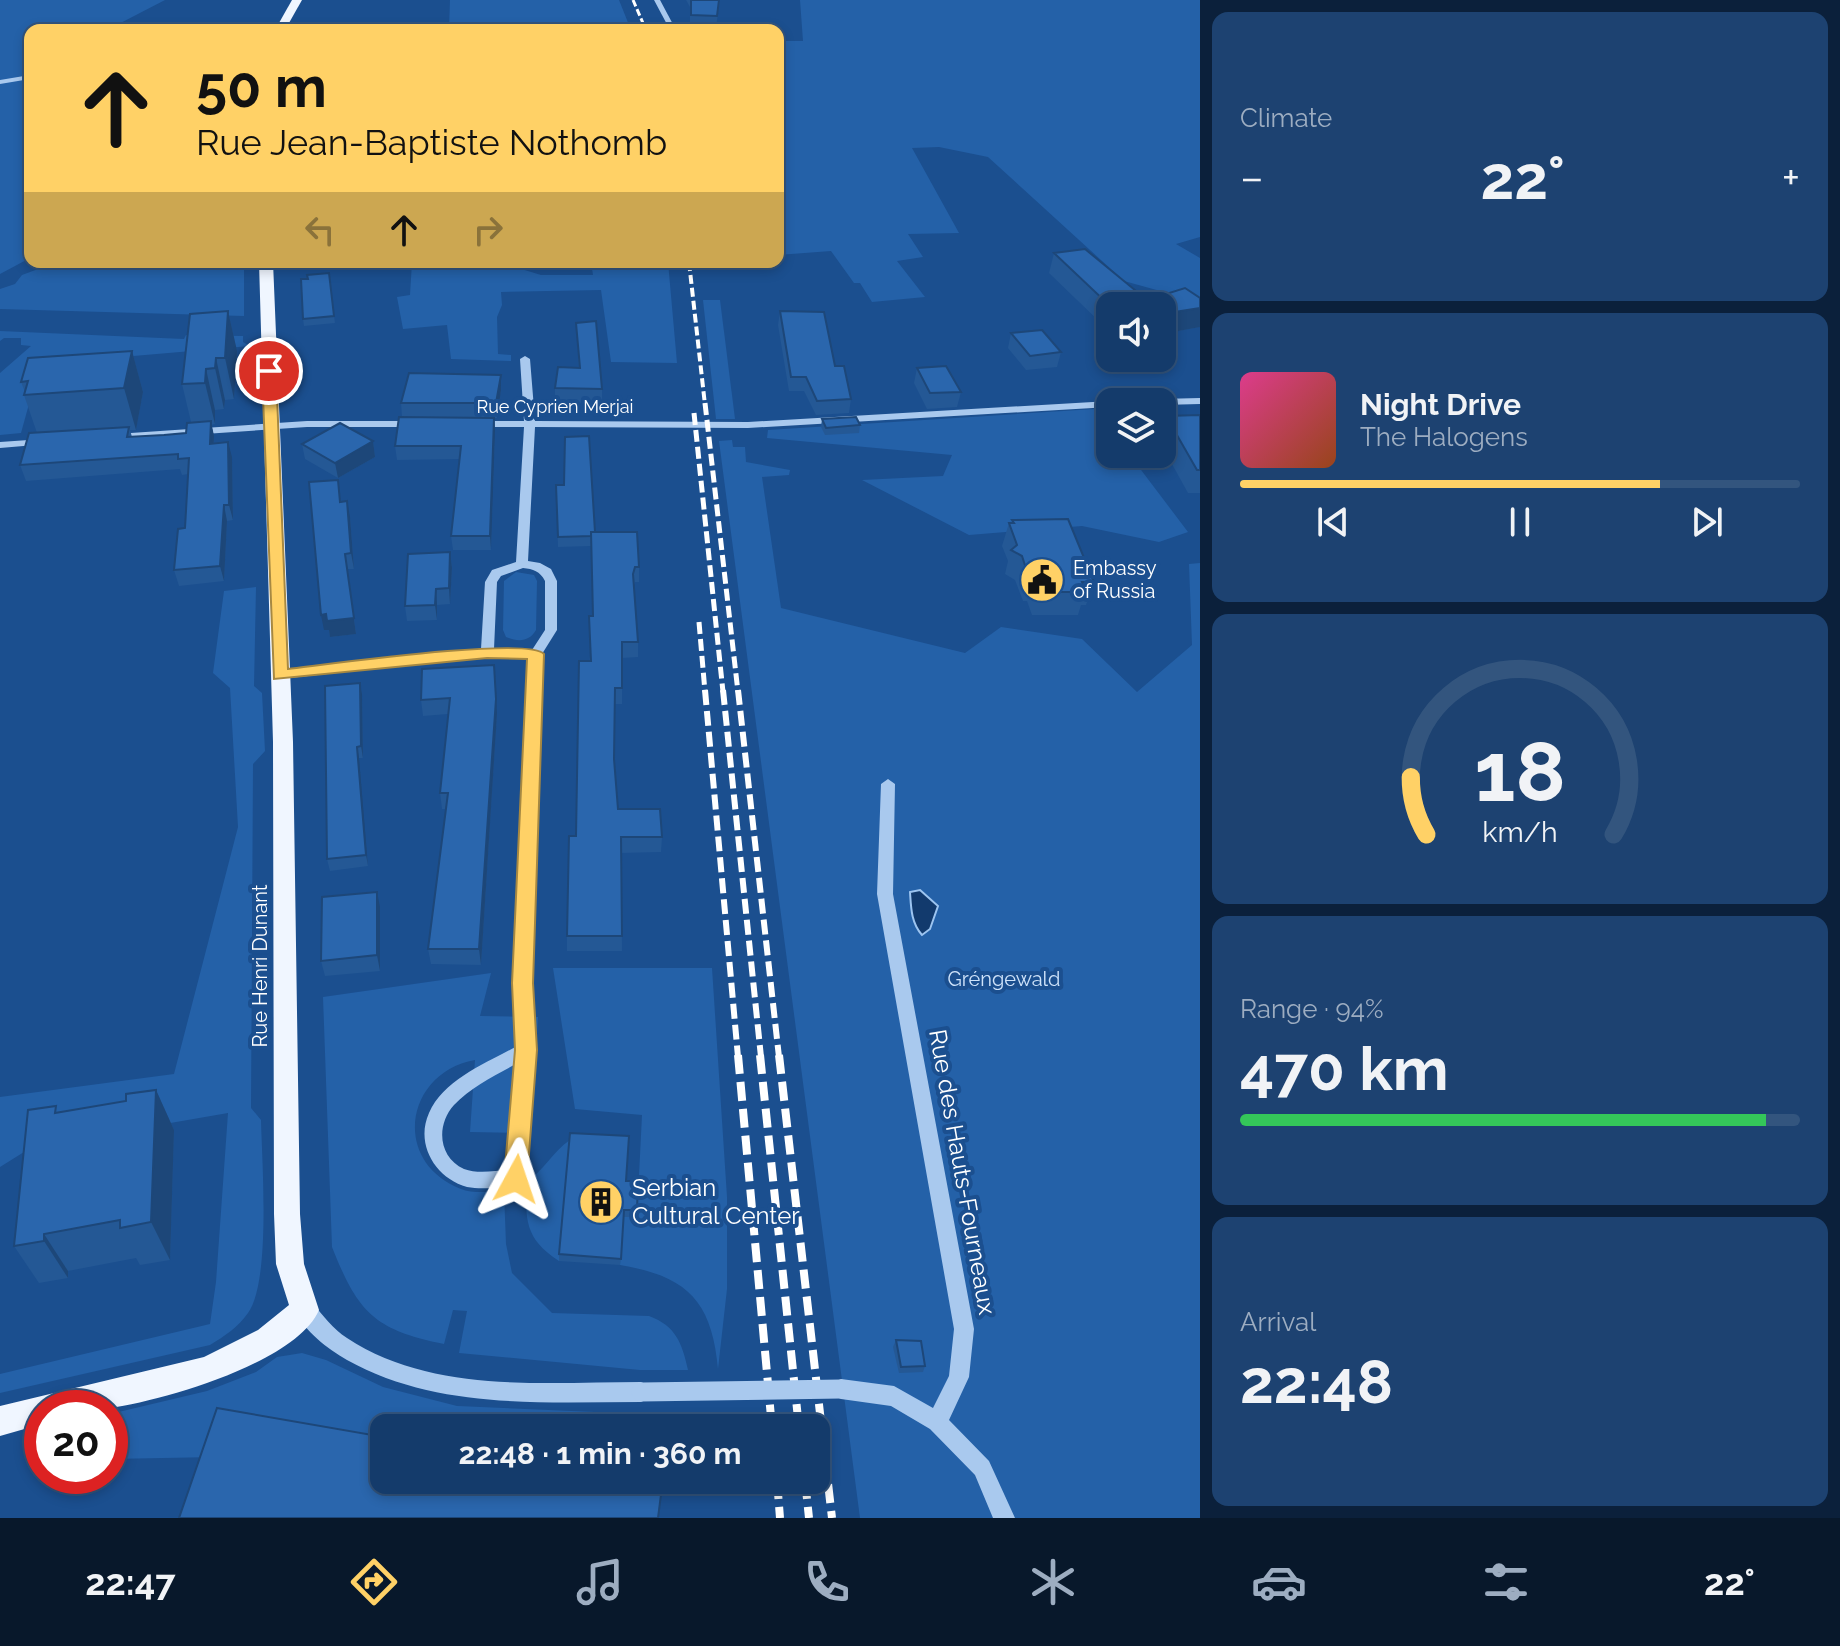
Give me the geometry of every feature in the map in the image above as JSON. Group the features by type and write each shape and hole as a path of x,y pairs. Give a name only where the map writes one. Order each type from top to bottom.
{"main road":[{"path":"283,24 297,0"},
{"name":"Rue Henri Dunant","path":"266,268 280,675 287,1214 290,1264 305,1310"},
{"path":"126,1390 207,1371 268,1340 305,1310"},
{"path":"0,1421 24,1414"}],"street":[{"path":"657,0 670,24"},
{"path":"0,82 24,78"},
{"path":"522,564 530,425 525,359"},
{"path":"1176,402 1200,401"},
{"name":"Rue Cyprien Merjai","path":"466,424 748,425 1096,405"},
{"path":"107,438 271,426 434,424"},
{"path":"0,445 61,441"},
{"path":"487,653 491,582 496,573 522,564 547,572 551,581 551,630 536,654 523,978 526,1050 516,1179 466,1178 441,1163 431,1138 437,1111 459,1091 526,1050"},
{"path":"280,675 487,653 536,654"},
{"name":"Rue des Hauts-Fourneaux","path":"888,784 885,894 964,1329 959,1377 937,1422"},
{"name":"Rue Henri Dunant","path":"305,1310 339,1344 393,1371 461,1388 641,1392 841,1389 894,1396 937,1422"},
{"path":"937,1422 982,1468 1004,1518"}],"green space":[{"path":"0,0 165,0 119,24 24,24 24,261 0,274"},
{"path":"450,0 619,0 629,24 449,24"},
{"path":"800,0 1200,0 1200,237 1176,244 1200,258 1200,302 1176,295 1176,292 1164,292 1124,281 988,157 939,147 912,148 959,233 908,234 923,257 897,261 925,297 872,302 860,283 854,283 831,251 784,255 784,41 803,41"},
{"path":"41,268 244,268 244,316 0,309 0,289 15,284 22,275"},
{"path":"412,268 518,268 541,275 593,275 592,268 669,268 677,363 611,362 601,290 501,292 502,305 497,317 498,354 511,355 511,361 451,359 447,325 403,329 397,297 410,295"},
{"path":"703,300 720,300 735,419 716,419"},
{"path":"0,331 184,339 186,335 243,336 243,342 250,346 40,364 21,433 0,435 0,373 31,346 21,345 21,338 4,338 0,341"},
{"path":"1096,409 1096,468 1140,468 1188,532 1159,542 1082,526 969,535 862,480 943,476 952,455 767,438 768,430"},
{"name":"Gréngewald","path":"732,440 733,447 745,447 746,462 790,470 789,475 762,477 781,608 965,653 1001,627 1082,639 1137,692 1192,645 1189,564 1200,563 1200,1518 860,1518 719,441"},
{"path":"516,572 534,575 537,581 536,630 523,640 506,637 503,630 504,581"},
{"path":"256,587 254,686 262,693 265,751 253,764 251,1108 261,1120 263,1191 262,1249 255,1297 240,1323 210,1345 0,1393 0,1374 210,1324 216,1282 228,1113 32,1147 0,1167 0,1097 174,1074 238,827 230,688 213,673 224,591"},
{"path":"553,968 712,968 727,1197 727,1289 718,1369 710,1326 692,1296 663,1276 620,1265 623,1217 637,1216 642,1115 575,1109"},
{"path":"491,973 480,1016 538,1017 531,1133 470,1132 475,1060 452,1068 434,1081 422,1099 416,1118 416,1139 424,1159 438,1176 465,1191 504,1192 506,1244 512,1273 552,1313 649,1316 672,1330 688,1370 640,1370 459,1353 467,1311 453,1310 444,1344 420,1339 385,1325 372,1315 341,1270 332,1247 323,997"},
{"path":"570,1140 559,1261 539,1244 529,1227 526,1182"},
{"path":"302,1353 326,1360 383,1387 457,1406 642,1414 370,1414 370,1454 128,1459 128,1410 207,1391 256,1372 277,1357"}],"shaded area":[{"path":"920,890 938,906 930,929 922,935 914,920 910,892"}],"building":[{"path":"691,0 719,0 717,16 691,15"},
{"path":"1085,249 1137,292 1096,293 1054,253"},
{"path":"329,273 334,316 303,319 301,279 308,279 307,275"},
{"path":"1185,288 1200,298 1200,308 1176,312 1176,292 1172,292"},
{"path":"228,311 225,358 216,358 215,368 206,369 205,383 182,384 190,314"},
{"path":"780,311 824,312 835,366 844,366 851,399 817,401 806,377 791,377"},
{"path":"596,321 602,389 555,388 558,367 580,368 576,323"},
{"path":"1042,330 1061,352 1030,356 1011,333"},
{"path":"132,351 124,388 24,395 28,381 21,382 28,358"},
{"path":"946,366 961,392 930,393 917,368"},
{"path":"409,373 501,375 496,403 401,403"},
{"path":"1200,415 1200,470 1197,470 1176,433 1176,416"},
{"path":"399,417 494,418 490,536 451,536 461,446 395,446"},
{"path":"856,417 860,425 826,428 822,419"},
{"path":"211,421 210,444 228,442 229,505 224,505 220,566 174,570 178,529 185,528 189,458 178,459 178,454 20,465 29,433 129,427 127,437 164,435 186,433 187,423"},
{"path":"340,423 373,441 335,463 302,444"},
{"path":"589,436 595,532 591,532 591,536 558,537 556,485 564,485 565,437"},
{"path":"338,480 340,502 347,501 351,553 345,554 354,618 327,621 326,614 321,615 309,482"},
{"path":"1068,519 1094,582 1082,582 1086,592 1039,592 1034,578 1029,578 1022,556 1011,550 1017,545 1009,523 1014,523 1012,520"},
{"path":"591,532 637,532 639,567 635,567 633,574 638,642 622,642 622,688 615,688 614,759 618,809 660,809 662,837 621,837 622,936 567,936 569,836 576,836 579,661 591,661"},
{"path":"450,552 449,588 436,589 435,605 405,606 408,554"},
{"path":"494,665 496,699 479,949 428,949 448,793 440,793 450,698 421,700 422,669"},
{"path":"360,683 361,746 357,747 366,855 327,859 325,686"},
{"path":"377,892 377,955 321,961 322,897"},
{"path":"156,1090 151,1222 120,1228 120,1220 44,1234 44,1241 14,1246 28,1110 56,1106 55,1113 126,1101 126,1094"},
{"name":"Serbian Cultural Center","path":"570,1133 629,1136 626,1181 638,1181 637,1210 624,1210 621,1259 559,1254"},
{"path":"896,1340 921,1341 925,1366 901,1367"},
{"path":"217,1408 370,1435 370,1494 661,1494 658,1518 179,1518"}],"railway":[{"path":"633,0 643,24"},
{"path":"690,268 705,405"},
{"path":"705,403 738,692"},
{"path":"694,413 723,692"},
{"path":"699,622 705,692"},
{"path":"705,690 738,1057"},
{"path":"723,690 761,1057"},
{"path":"738,690 779,1057"},
{"path":"738,1055 771,1414"},
{"path":"760,1055 798,1414"},
{"path":"779,1055 832,1518"},
{"path":"778,1494 780,1518"},
{"path":"806,1494 809,1518"}],"place":[{"name":"Embassy of Russia","path":"1042,580"},
{"name":"Serbian Cultural Center","path":"601,1202"}],"route":[{"path":"269,371 280,675 487,653 536,654 523,983 526,1050 516,1179"}]}
